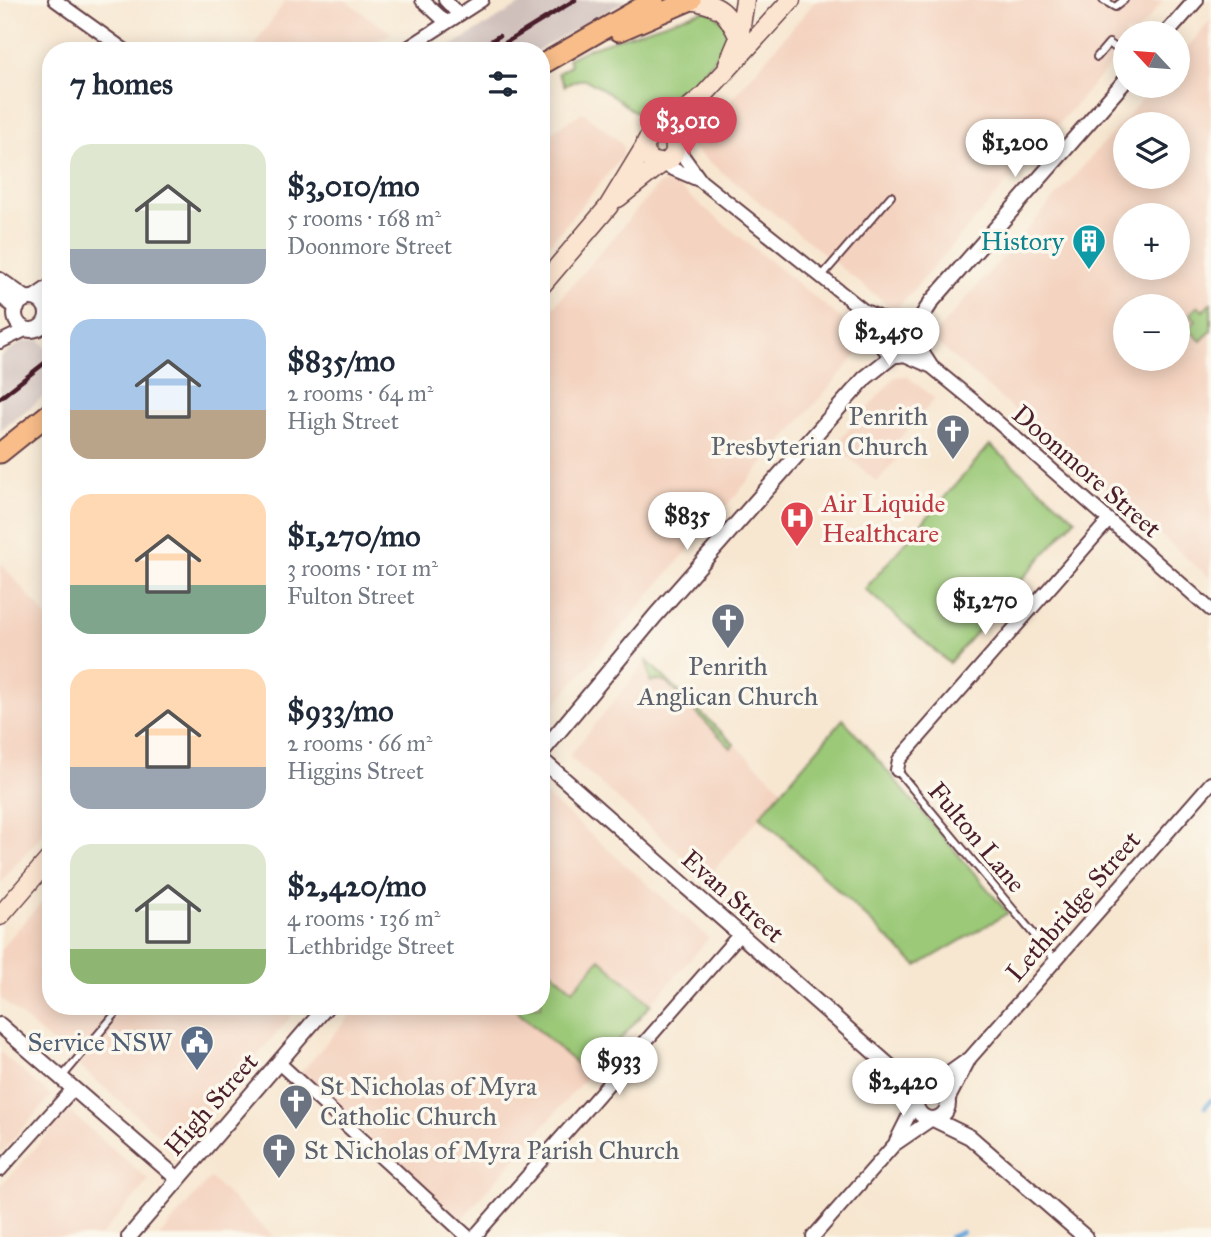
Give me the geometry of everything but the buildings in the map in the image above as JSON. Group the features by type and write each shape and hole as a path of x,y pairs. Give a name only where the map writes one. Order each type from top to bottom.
{"highway":[{"path":"550,60 654,0"},
{"path":"582,43 623,30 691,0"},
{"path":"0,453 42,419"}],"main road":[{"path":"691,0 725,12 739,38"},
{"path":"722,74 739,38 745,0"},
{"path":"550,275 608,207 650,136 658,133 702,97 791,0"},
{"path":"608,207 661,164 671,160 675,145 702,97"},
{"path":"658,133 670,137 675,145"},
{"path":"644,148 649,159 661,164"},
{"path":"0,916 42,867"}],"street":[{"path":"55,0 113,42"},
{"path":"422,0 446,22"},
{"path":"444,0 458,15"},
{"path":"416,42 482,0"},
{"path":"1178,21 1196,0"},
{"path":"865,377 887,328 905,329 1113,94"},
{"path":"550,742 655,615 865,377 911,348 905,329 863,310 701,181 675,145"},
{"path":"661,164 701,181"},
{"path":"0,280 12,285 25,302"},
{"path":"42,291 25,302 17,321 27,329 42,331"},
{"path":"0,295 25,302 42,303"},
{"path":"863,310 882,340 898,354"},
{"path":"0,342 27,329"},
{"name":"Doonmore Street","path":"905,329 932,368 1211,610"},
{"name":"Doonmore Street","path":"898,354 932,368"},
{"path":"897,770 899,760 1109,520"},
{"name":"Evan Street","path":"550,767 893,1069 929,1087"},
{"name":"Lethbridge Street","path":"929,1087 970,1058 1211,783"},
{"path":"474,1237 738,935"},
{"name":"High Street","path":"129,1236 319,1015"},
{"path":"0,1026 178,1179"},
{"name":"Lethbridge Street","path":"948,1101 970,1058"},
{"path":"279,1063 462,1235"},
{"name":"Evan Street","path":"893,1069 915,1103"},
{"path":"894,1145 921,1090 929,1087 943,1091 970,1137"},
{"path":"0,1170 73,1089"},
{"path":"813,1237 894,1145 942,1115 948,1101"},
{"path":"915,1103 919,1112 970,1137 1085,1237"}],"lane":[{"path":"1103,0 1115,7 1124,0"},
{"path":"1097,57 1110,43 1113,45"},
{"path":"821,277 891,196"},
{"name":"Fulton Lane","path":"897,770 1056,961"},
{"path":"61,1078 114,1015"}],"shaded area":[{"path":"286,0 345,0 391,33 378,42 256,42"},
{"path":"528,0 628,0 550,43 458,42"},
{"path":"816,0 1164,0 1147,21 1113,21 1113,62 895,311 691,147"},
{"path":"1211,20 1211,579 931,338 1113,132 1113,189 1190,189 1190,112 1131,112 1143,98 1190,98 1190,44"},
{"path":"583,112 619,141 623,146 623,156 550,243 550,132"},
{"path":"672,182 869,341 550,710 550,311 659,184"},
{"path":"40,340 42,343 42,398 0,431 0,357 23,341"},
{"path":"907,376 935,399 889,451 898,458 877,482 835,445 895,377"},
{"path":"0,562 42,611 42,834 0,883"},
{"path":"647,661 783,790 707,878 569,756"},
{"path":"550,799 709,938 460,1221 299,1075 350,1015 550,1015"},
{"path":"42,901 42,1015 292,1015 177,1150 0,998 0,950"},
{"path":"0,1052 51,1096 0,1154"},
{"path":"69,1111 149,1180 100,1237 0,1237 0,1186"},
{"path":"210,1178 274,1237 159,1237"}],"green space":[{"path":"704,10 714,13 727,27 727,44 662,122 656,125 591,82 579,80 565,86 558,73 571,65 568,59 590,48"},
{"path":"1211,303 1211,331 1201,341 1190,331 1196,320 1190,314 1198,306 1203,311"},
{"path":"990,445 1075,519 949,663 865,589"},
{"path":"647,661 734,744 731,748 667,683 659,680 650,682"},
{"path":"843,719 1008,913 917,966 760,816"},
{"path":"600,959 651,1004 589,1075 521,1015 550,1015 550,970 573,990"}],"waterway":[{"path":"1205,1107 1211,1100"},
{"path":"950,1237 962,1232"}],"railway":[{"path":"507,42 575,0"},
{"path":"489,42 499,36"},
{"path":"0,398 42,365"}],"place":[{"name":"History","path":"1089,271"},
{"name":"Penrith Presbyterian Church","path":"953,461"},
{"name":"Air Liquide Healthcare","path":"797,548"},
{"name":"Penrith Anglican Church","path":"728,650"},
{"name":"Service NSW","path":"197,1072"},
{"name":"St Nicholas of Myra Catholic Church","path":"296,1131"},
{"name":"St Nicholas of Myra Parish Church","path":"279,1180"}]}
